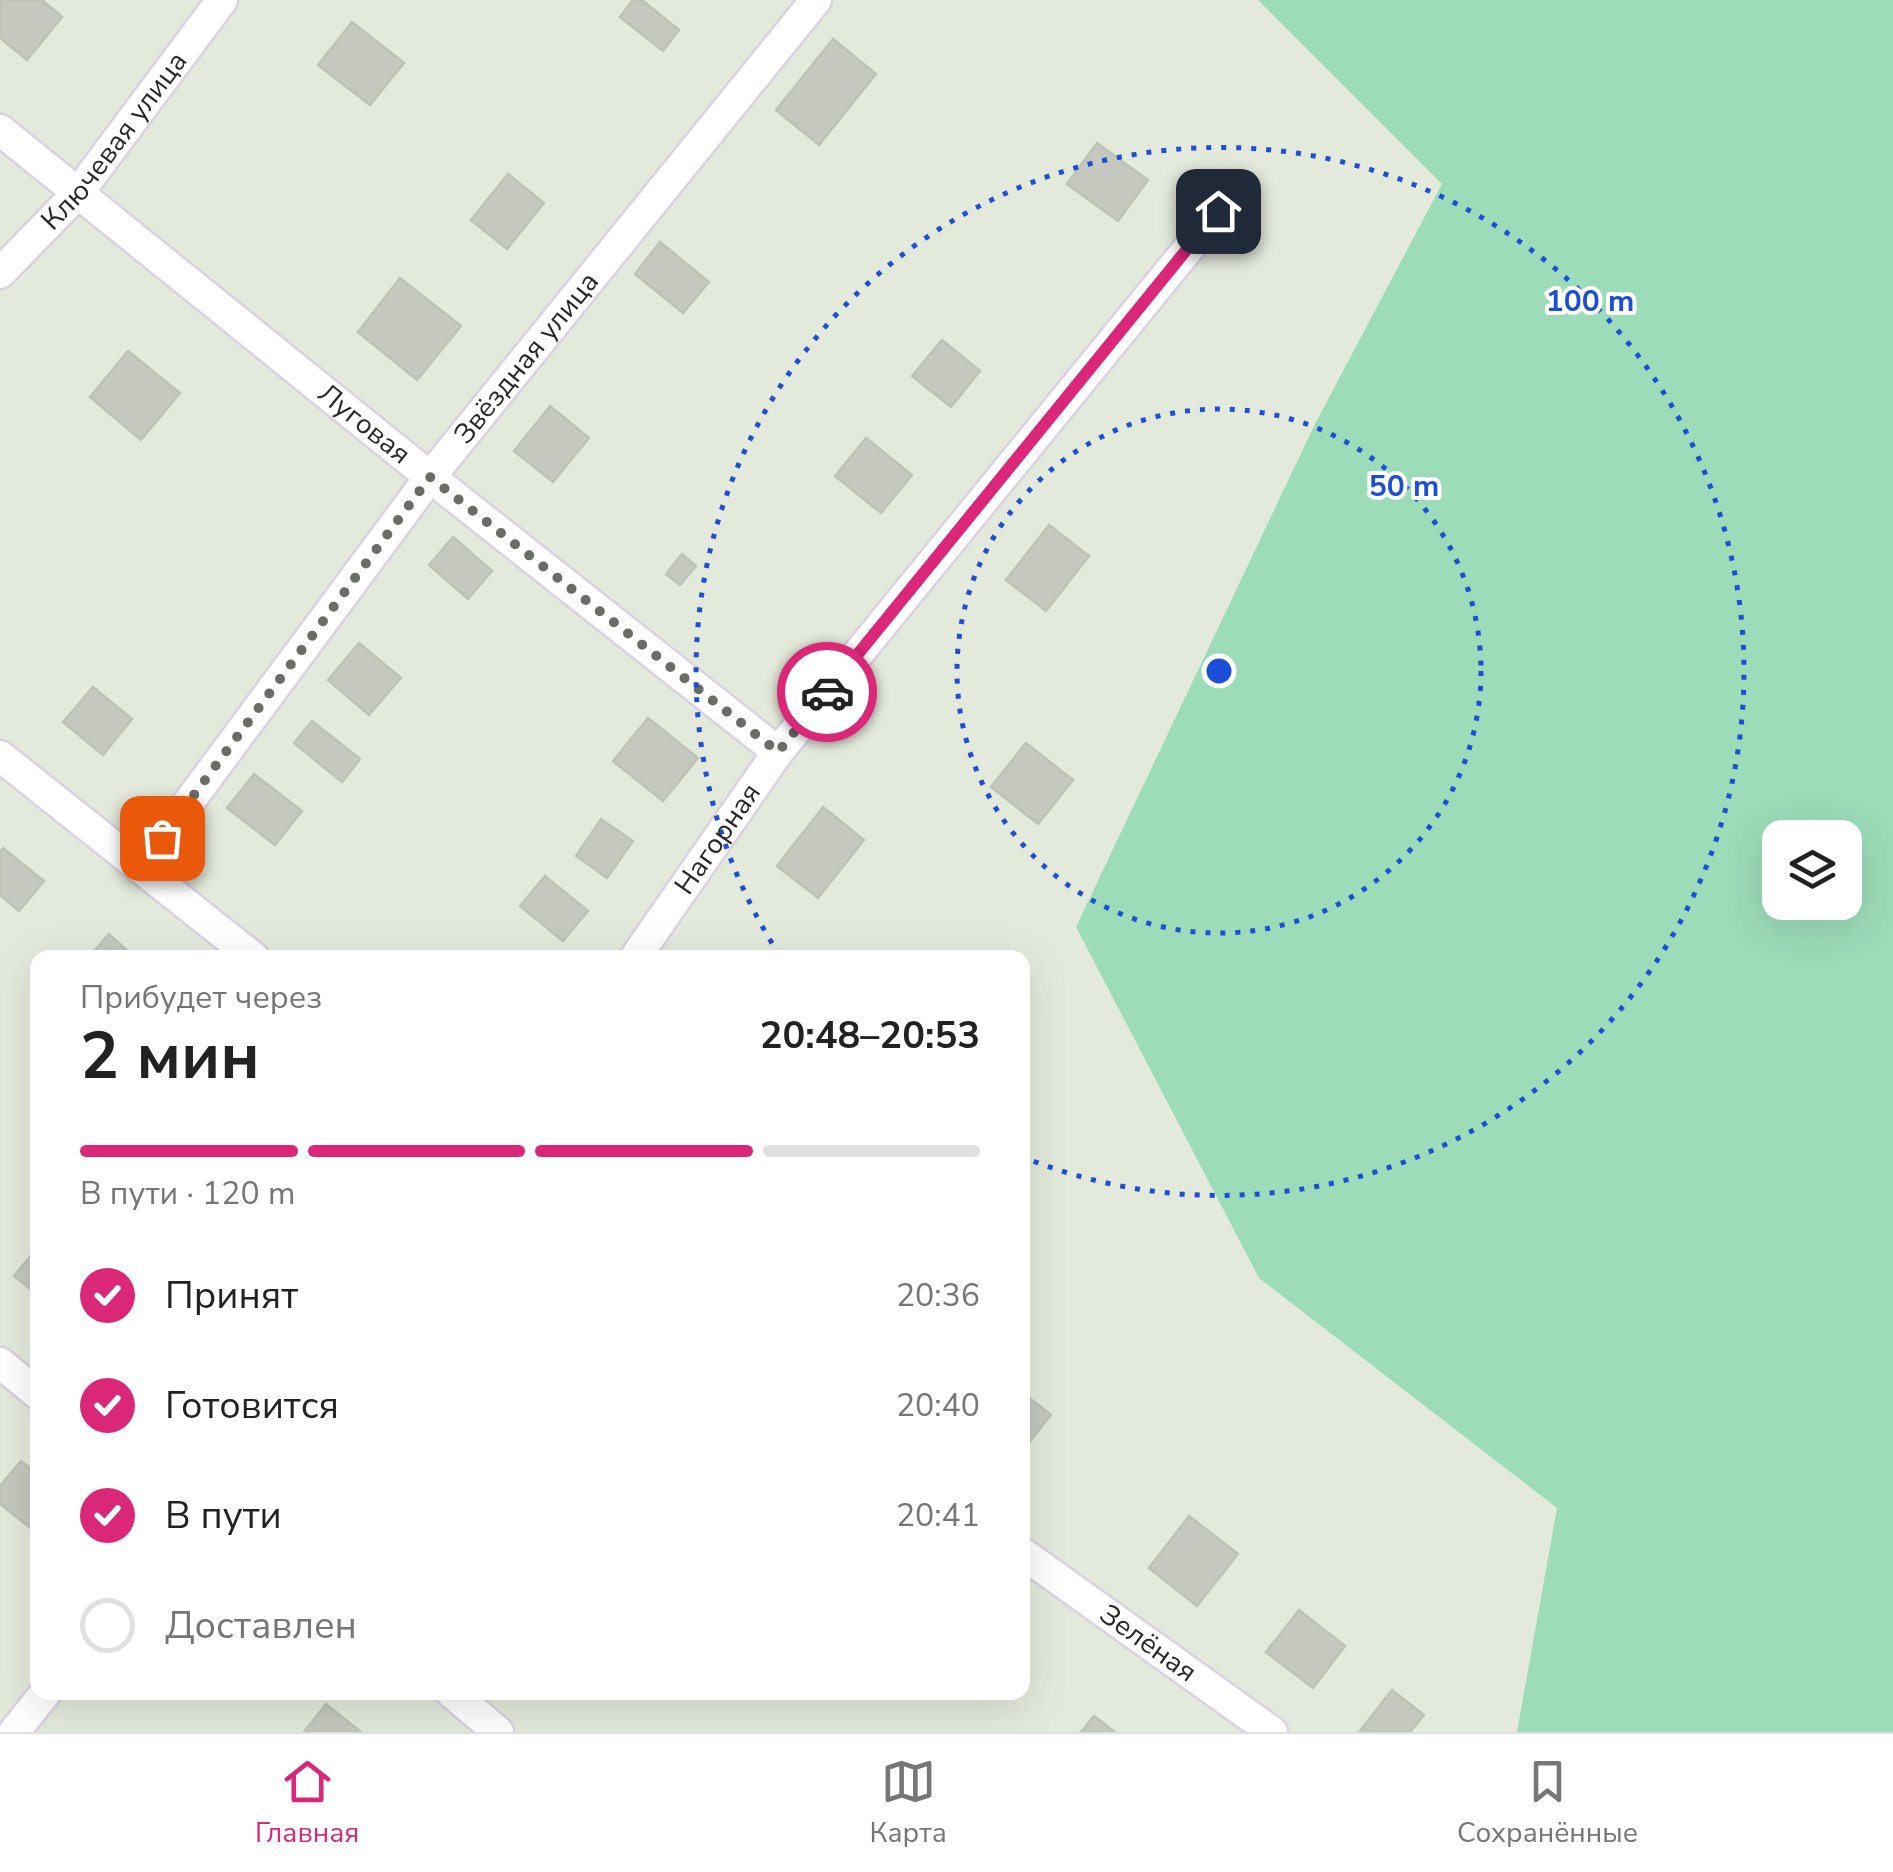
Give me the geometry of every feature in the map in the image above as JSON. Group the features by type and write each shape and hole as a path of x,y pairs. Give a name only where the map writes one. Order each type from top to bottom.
{"street":[{"name":"Ключевая улица","path":"0,274 78,192 222,0"},
{"name":"Звёздная улица","path":"140,868 430,477 816,0"},
{"name":"Луговая","path":"0,130 778,752"},
{"name":"Нагорная","path":"641,950 778,752 1218,211"},
{"path":"0,756 244,950"},
{"path":"0,1364 30,1388"},
{"name":"Зелёная","path":"1030,1559 1272,1732"},
{"path":"14,1732 40,1700"},
{"path":"460,1700 498,1732"}],"green space":[{"path":"1258,0 1893,0 1893,1732 1517,1732 1557,1508 1259,1278 1076,927 1315,424 1442,184"}],"building":[{"path":"0,0 42,0 62,17 27,60 0,38"},
{"path":"633,0 642,0 679,30 663,51 620,17"},
{"path":"352,22 404,63 370,105 318,65"},
{"path":"833,39 876,74 819,145 776,110"},
{"path":"1097,143 1148,180 1118,221 1067,184"},
{"path":"508,174 544,203 507,249 471,220"},
{"path":"660,242 709,282 683,313 635,274"},
{"path":"400,278 461,326 417,380 358,332"},
{"path":"942,340 980,371 951,407 912,376"},
{"path":"128,351 180,393 141,440 90,397"},
{"path":"550,406 589,438 553,482 514,451"},
{"path":"866,438 912,475 881,513 835,476"},
{"path":"1049,525 1089,556 1046,611 1006,580"},
{"path":"453,537 492,571 468,599 429,565"},
{"path":"682,554 696,566 680,585 666,574"},
{"path":"359,643 401,678 369,715 328,680"},
{"path":"93,687 132,719 103,755 63,722"},
{"path":"648,718 698,758 663,801 613,761"},
{"path":"312,721 360,759 342,782 294,743"},
{"path":"1026,743 1073,780 1038,824 991,787"},
{"path":"254,774 302,811 275,845 227,808"},
{"path":"823,807 864,840 818,898 777,866"},
{"path":"601,819 633,841 607,878 576,856"},
{"path":"3,848 44,881 19,911 0,895"},
{"path":"545,876 588,911 563,941 520,906"},
{"path":"109,934 126,950 95,950"},
{"path":"30,1257 30,1289 14,1276"},
{"path":"1030,1398 1051,1415 1030,1441"},
{"path":"21,1461 30,1468 30,1528 0,1504 0,1486"},
{"path":"1189,1516 1238,1554 1197,1606 1149,1568"},
{"path":"1299,1610 1345,1646 1313,1688 1266,1652"},
{"path":"1392,1690 1424,1715 1410,1732 1359,1732"},
{"path":"326,1704 361,1732 304,1732"},
{"path":"1094,1716 1115,1732 1081,1732"}],"way so far":[{"path":"162,838 430,477 778,752 827,692"}],"route":[{"path":"827,692 1218,211"}]}
